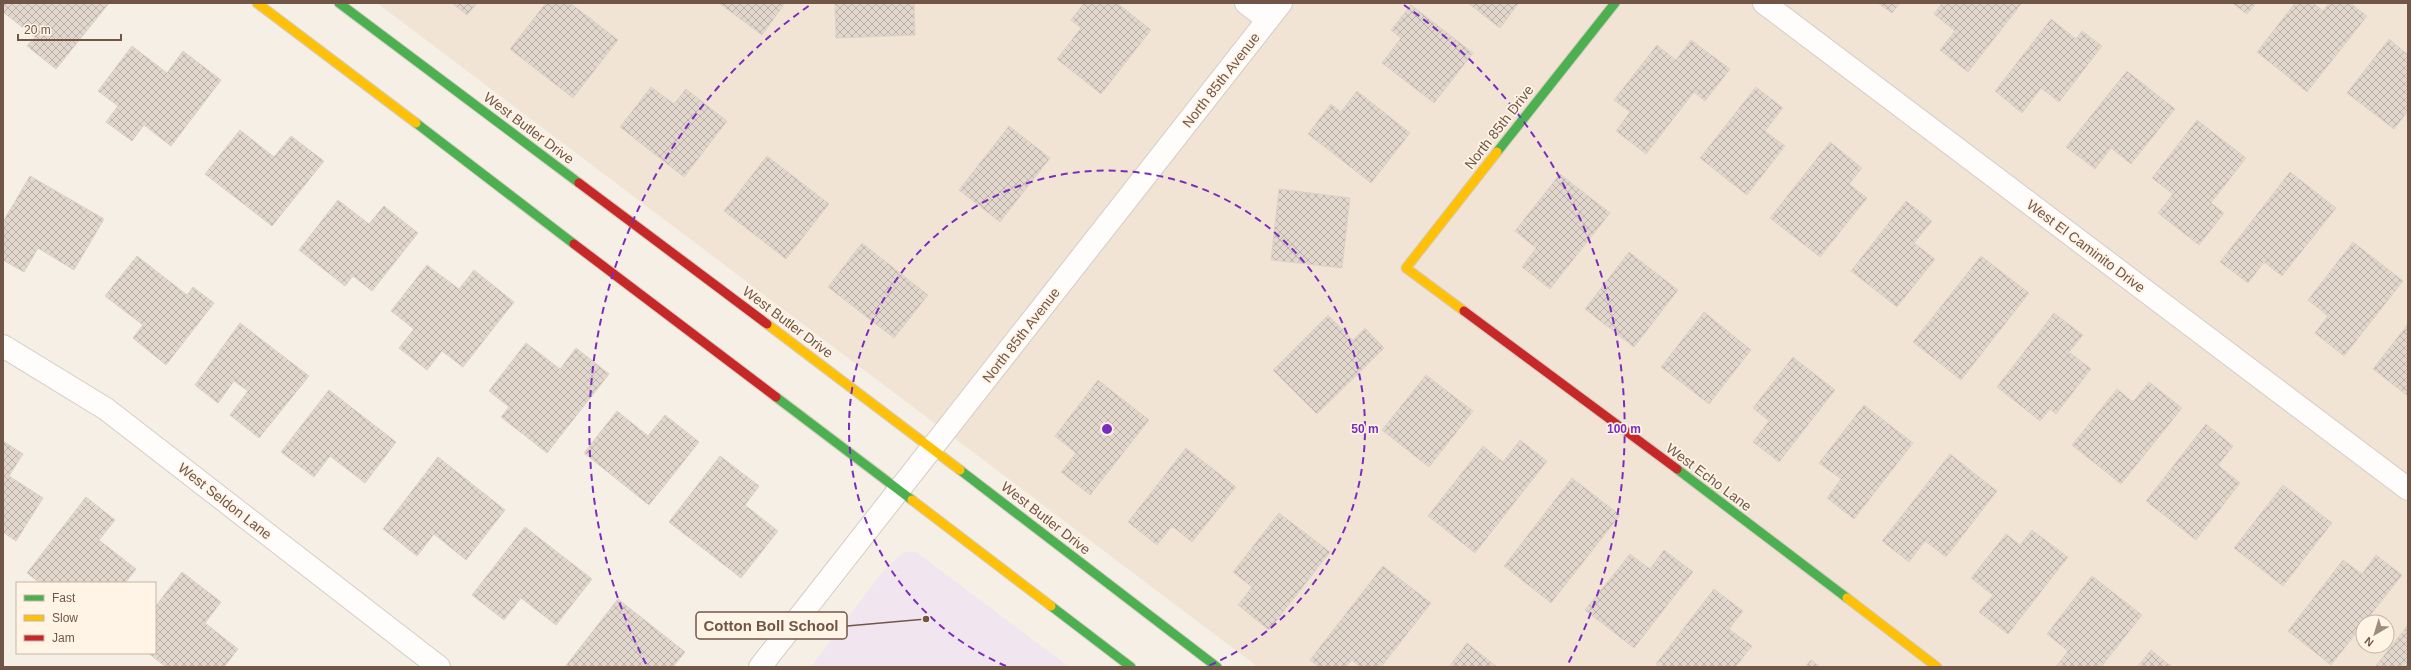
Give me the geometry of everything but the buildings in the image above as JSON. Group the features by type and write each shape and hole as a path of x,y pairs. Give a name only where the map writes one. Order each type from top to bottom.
{"street":[{"path":"257,3 1131,667"},
{"name":"West Butler Drive","path":"339,3 933,448 1217,667"},
{"path":"1246,3 1275,11"},
{"name":"North 85th Drive","path":"1406,268 1615,3"},
{"name":"West El Caminito Drive","path":"1764,3 2408,489"},
{"name":"North 85th Avenue","path":"760,667 899,492 1275,11"},
{"name":"West Echo Lane","path":"1406,268 1602,412 1937,667"},
{"name":"West Seldon Lane","path":"3,346 106,409 439,667"}],"shaded area":[{"path":"377,3 2408,3 2408,667 1258,667"},
{"path":"904,552 916,552 1069,667 811,667 883,571"}],"traffic: fast":[{"path":"339,3 579,183"},
{"path":"1497,152 1615,3"},
{"path":"416,123 574,244"},
{"path":"776,397 912,500"},
{"path":"1677,469 1847,598"},
{"path":"960,470 1217,667"},
{"path":"1051,606 1131,667"}],"traffic: slow":[{"path":"257,3 416,123"},
{"path":"1464,311 1406,268 1497,152"},
{"path":"767,324 960,470"},
{"path":"912,500 1051,606"},
{"path":"1847,598 1937,667"}],"traffic: jam":[{"path":"579,183 767,324"},
{"path":"574,244 776,397"},
{"path":"1464,311 1677,469"}],"place":[{"name":"Cotton Boll School","path":"926,619"}]}
